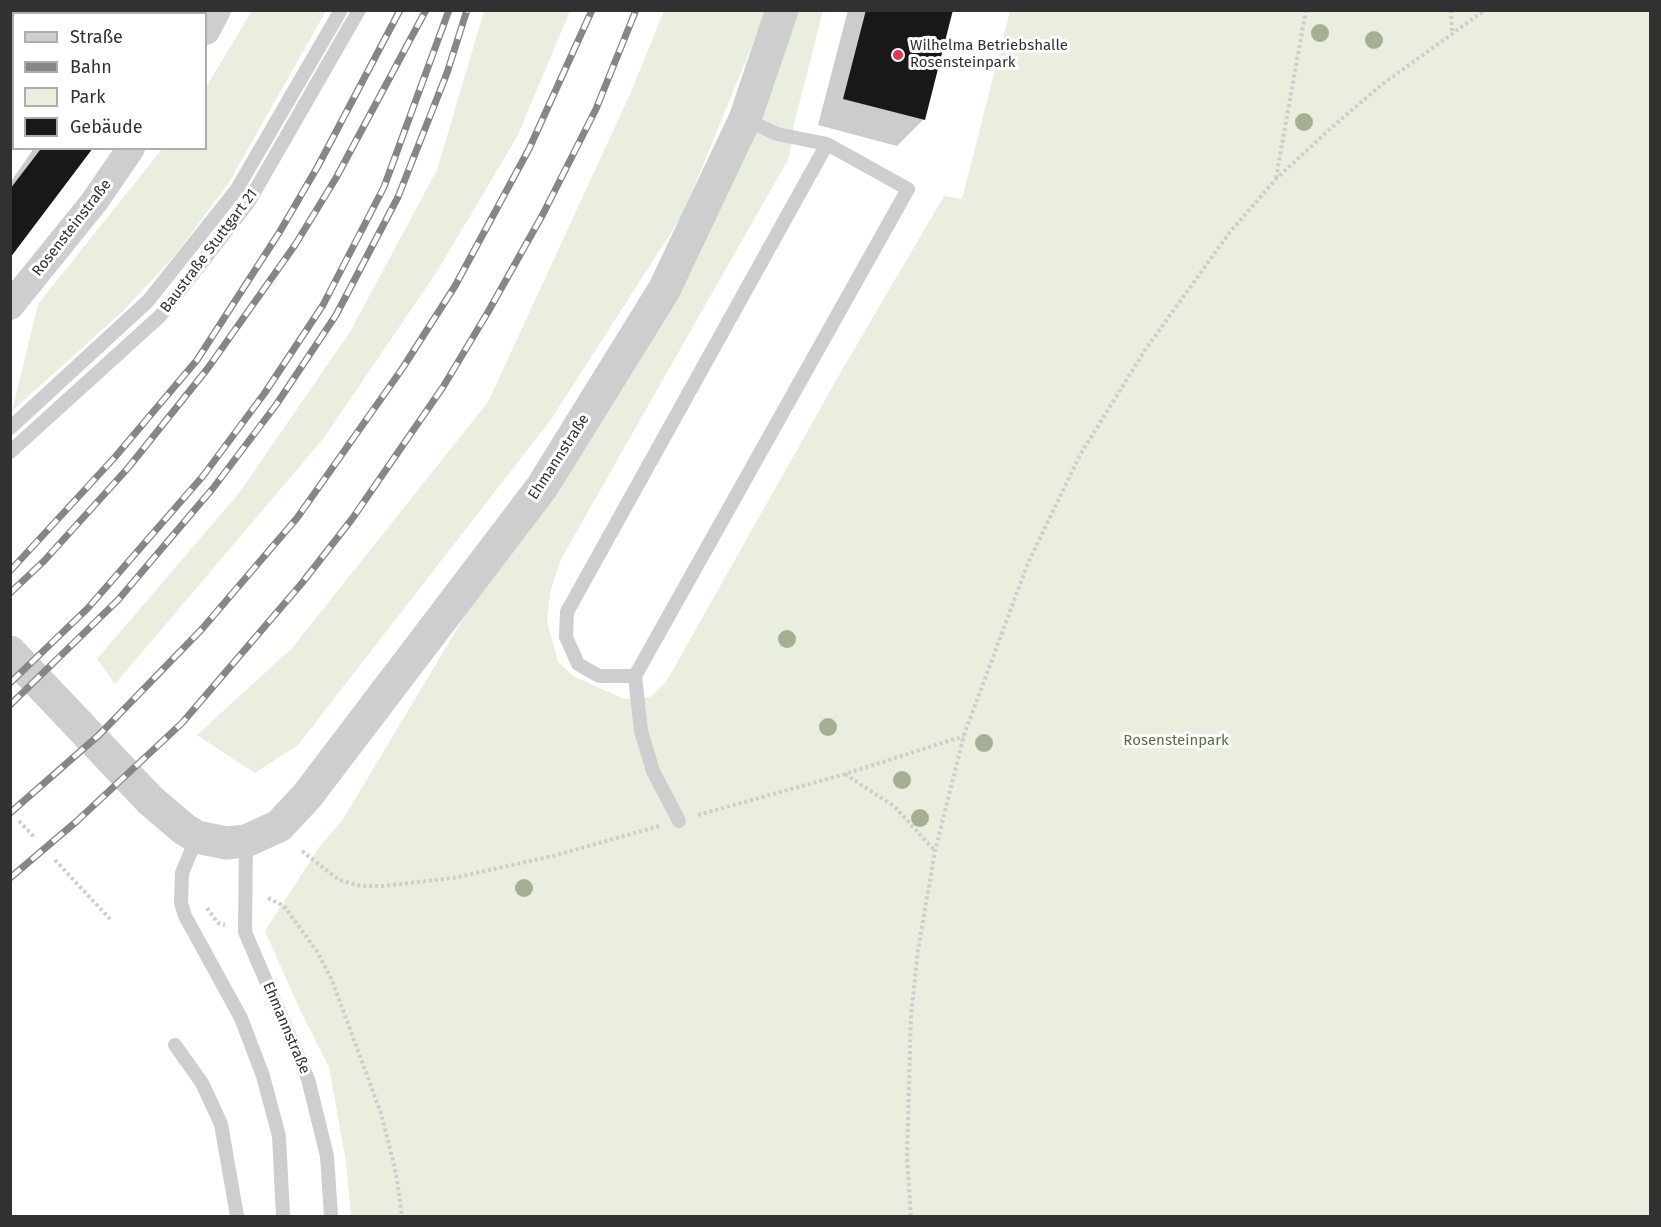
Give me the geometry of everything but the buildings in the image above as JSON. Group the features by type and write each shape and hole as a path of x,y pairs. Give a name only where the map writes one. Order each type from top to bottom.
{"street":[{"path":"207,29 217,10"},
{"name":"Ehmannstraße","path":"10,652 150,800 168,817 197,837 226,843 246,841 279,826 307,796 542,487 664,290 745,119 782,10"},
{"name":"Rosensteinstraße","path":"10,306 94,202 130,150"}],"lane":[{"name":"Baustraße Stuttgart 21","path":"10,428 148,301 222,208 237,189 341,10"},
{"name":"Baustraße Stuttgart 21","path":"10,453 168,306 248,203 359,10"},
{"path":"679,821 653,771 641,731 635,676 908,189 827,144 777,134 745,119"},
{"path":"635,676 599,676 578,664 566,637 567,612 827,144"},
{"path":"197,837 182,873 181,903 185,916 241,1018 263,1076 279,1136 283,1216"},
{"name":"Ehmannstraße","path":"246,841 245,932 308,1079 327,1156 331,1216"},
{"path":"175,1045 202,1083 221,1124 237,1216"}],"path":[{"path":"1276,179 1306,10"},
{"path":"1451,10 1452,33"},
{"path":"910,1216 907,1158 911,1015 918,951 935,851 964,735 1028,563 1080,454 1145,350 1230,232 1276,179 1380,86 1485,10"},
{"path":"302,851 339,880 361,885 383,886 453,878 553,856 679,821 845,774 964,735"},
{"path":"845,774 895,807 935,851"},
{"path":"19,821 34,838"},
{"path":"55,860 110,919"},
{"path":"182,873 218,923 245,932"},
{"path":"268,898 284,906 304,932 331,978 381,1113 396,1173 402,1216"}],"green space":[{"path":"252,11 326,11 228,184 176,254 123,311 12,411 38,304 161,150 207,150 207,85"},
{"path":"484,11 570,11 517,137 436,273 323,439 115,684 97,659 239,493 350,332 437,170"},
{"path":"664,11 766,11 683,214 552,418 298,745 255,773 197,735 293,647 488,402 631,92"},
{"name":"Rosensteinpark","path":"782,11 823,11 794,124 789,158 561,559 550,593 547,621 558,662 573,676 624,699 650,697 666,682 842,370 944,196 962,199 1010,11 1650,11 1650,1216 351,1216 346,1162 329,1067 299,1008 265,931 320,846 342,821 542,487 664,290"}],"railway":[{"path":"10,571 115,457 197,360 279,233 318,166 400,10"},
{"path":"10,593 44,561 128,468 208,368 295,245 336,178 426,10"},
{"path":"10,683 88,608 203,476 264,394 323,305 384,187 449,10"},
{"path":"10,705 118,600 214,487 276,405 336,315 398,197 447,73 467,10"},
{"path":"10,813 99,735 202,629 297,518 402,369 455,286 529,149 592,10"},
{"path":"10,878 77,821 182,723 302,583 352,519 443,387 543,214 596,109 636,10"}],"place":[{"name":"Wilhelma Betriebshalle Rosensteinpark","path":"898,55"}]}
